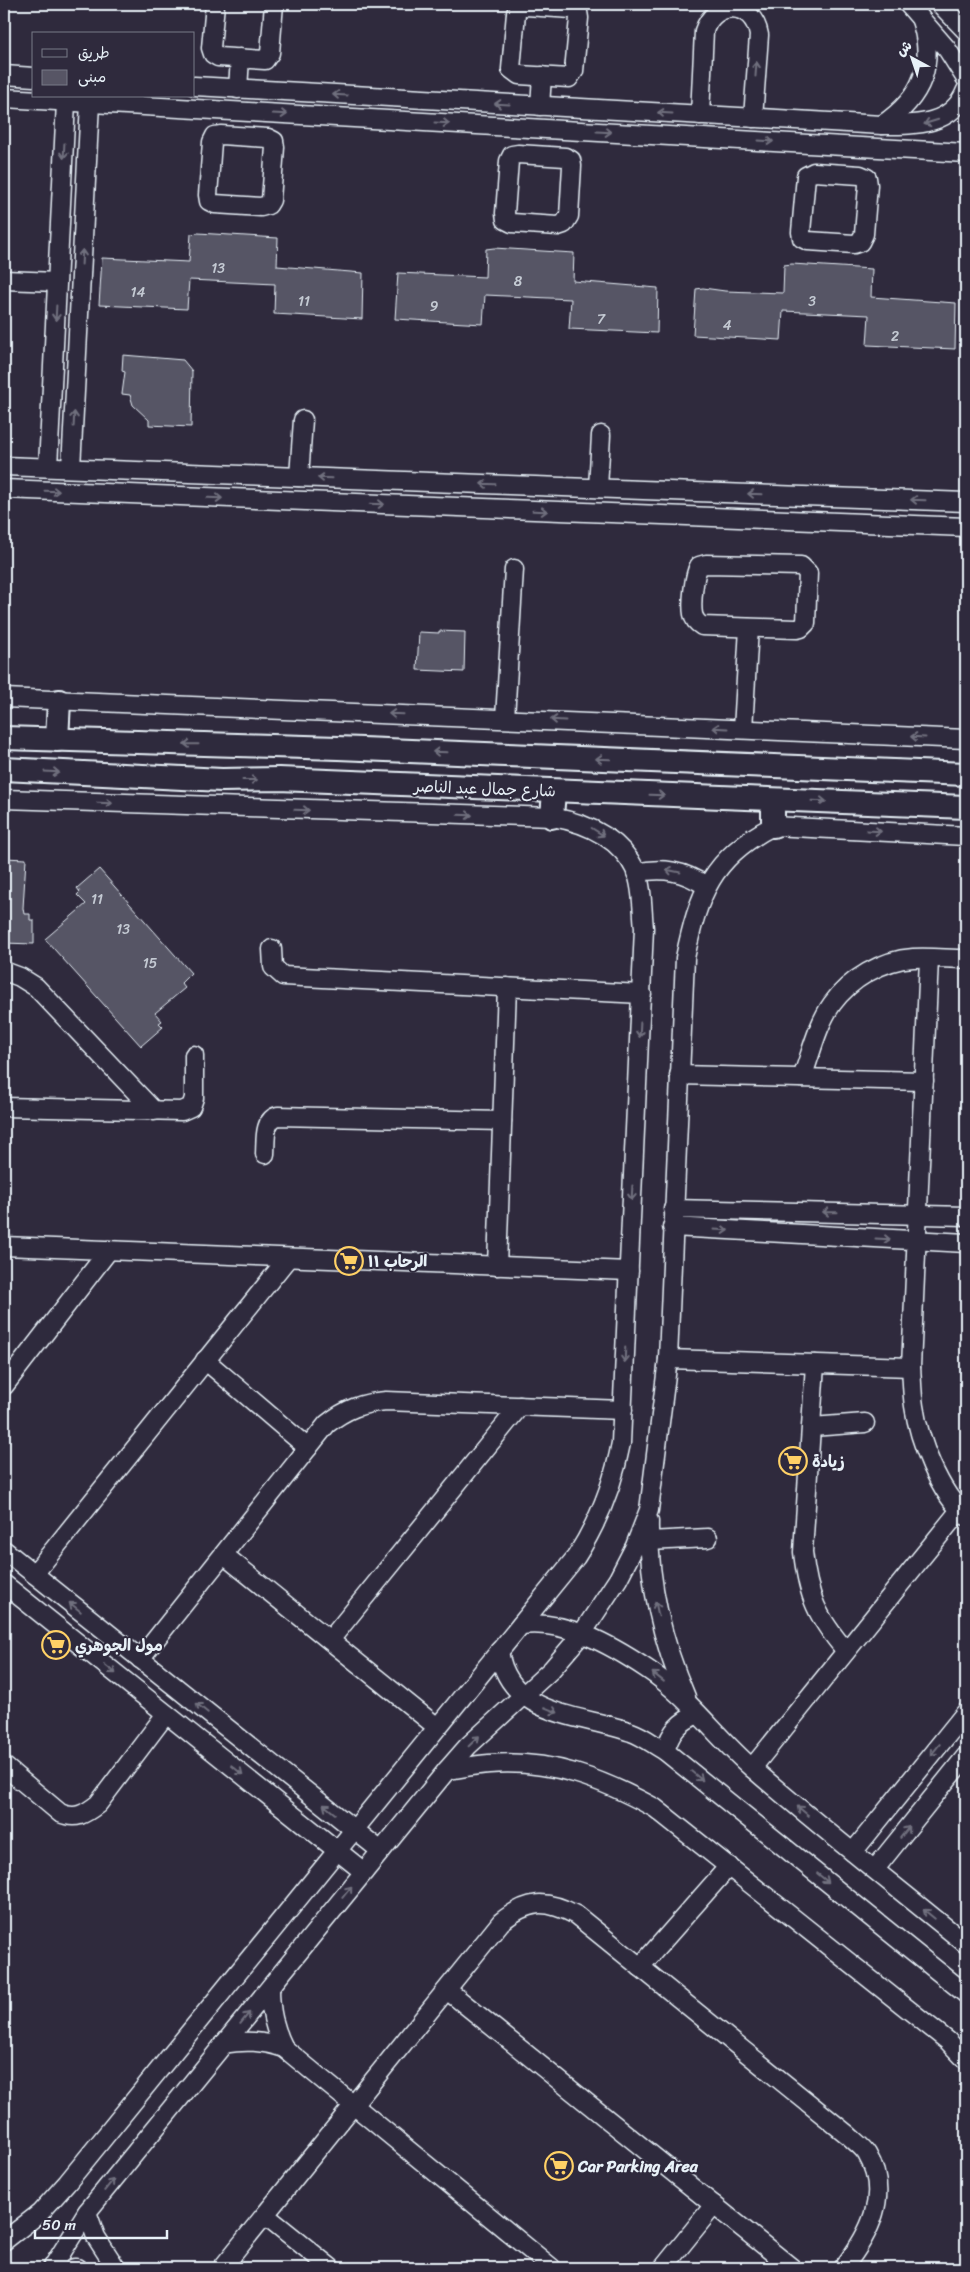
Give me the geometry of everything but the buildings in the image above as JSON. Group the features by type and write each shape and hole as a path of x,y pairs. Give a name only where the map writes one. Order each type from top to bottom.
{"main road":[{"path":"57,740 59,701"},
{"name":"شارع جمال عبد الناصر","path":"4,738 280,746 966,774"},
{"path":"222,780 223,744"},
{"path":"279,779 280,746"},
{"name":"شارع جمال عبد الناصر","path":"4,769 222,780 279,779 966,807"},
{"path":"552,817 554,791"},
{"path":"773,800 773,826"}],"street":[{"path":"215,4 211,51 215,56 265,60 269,56 274,4"},
{"path":"908,4 947,49 966,79"},
{"path":"940,4 966,31"},
{"path":"526,6 575,10 579,18 574,74 569,78 542,76 516,74 511,69 517,10 526,6"},
{"path":"700,115 704,31 707,21 714,13 723,8 733,7 744,10 752,16 757,25 759,35 753,118"},
{"path":"882,125 904,109 920,87 926,70 928,52 926,34 920,17"},
{"path":"238,89 240,58"},
{"path":"4,75 32,77"},
{"path":"540,106 542,76"},
{"path":"195,86 882,125 926,124 941,119 954,109 966,90"},
{"path":"4,98 90,104 168,102 244,112 966,153"},
{"path":"48,467 66,102"},
{"path":"71,468 90,104"},
{"path":"242,136 244,112"},
{"path":"538,155 540,129"},
{"path":"218,135 242,136 271,139 276,144 271,200 265,207 215,204 208,198 213,139 218,135"},
{"path":"840,174 842,146"},
{"path":"515,154 538,155 564,157 572,163 568,219 562,226 512,223 505,217 510,158 515,154"},
{"path":"811,172 840,174 864,176 868,181 863,240 854,244 805,240 800,232 806,176 811,172"},
{"path":"4,280 57,282"},
{"path":"299,477 302,420"},
{"path":"598,488 601,436"},
{"path":"4,466 966,502"},
{"path":"155,471 155,496"},
{"path":"4,489 966,527"},
{"path":"886,524 887,499"},
{"path":"706,564 800,566 806,569 808,573 806,623 801,628 749,628 702,626 696,622 693,614 696,572 699,566 706,564"},
{"path":"505,718 514,569"},
{"path":"743,729 749,628"},
{"path":"4,698 966,739"},
{"path":"4,799 552,817 573,820 586,825 610,840 625,855 636,873 644,928 621,1443 615,1474 606,1503 593,1531 576,1558 67,2184 40,2213 4,2241"},
{"path":"694,1710 665,1641 656,1608 649,1541 649,1510 668,1359 672,1227 685,958 695,918 706,886 719,867 734,850 752,836 773,826 966,836"},
{"path":"636,873 666,870 694,878 706,886"},
{"path":"272,949 273,967 283,976 642,994"},
{"path":"802,1078 818,1033 832,1004 854,981 881,966 911,958 966,959"},
{"path":"752,1768 846,1651 963,1513 938,1478 923,1443 914,1406 911,1367 929,958"},
{"path":"4,972 20,977 36,987 154,1111"},
{"path":"496,1266 506,987"},
{"path":"4,1107 182,1112 190,1107 194,1098 194,1055"},
{"path":"679,1075 924,1081"},
{"path":"265,1154 268,1125 271,1118 278,1116 502,1121"},
{"path":"673,1209 966,1216"},
{"path":"672,1227 918,1242 966,1243"},
{"path":"4,1246 628,1271"},
{"path":"5,1380 108,1250"},
{"path":"34,1574 288,1258"},
{"path":"668,1359 911,1367"},
{"path":"205,1360 308,1448"},
{"path":"815,1364 803,1552 806,1578 813,1603 825,1626 846,1651"},
{"path":"140,1659 327,1424 344,1411 364,1403 386,1401 623,1410"},
{"path":"330,1640 520,1406"},
{"path":"812,1427 865,1423"},
{"path":"52,2268 87,2212 447,1770 468,1746 551,1670 581,1635 618,1579 635,1546 649,1510"},
{"path":"649,1541 708,1538"},
{"path":"4,1550 381,1851"},
{"path":"224,1555 437,1727"},
{"path":"4,1584 364,1872"},
{"path":"521,1625 552,1624 581,1635 628,1657 664,1682 752,1768 966,1944"},
{"path":"499,1651 506,1676 524,1696 546,1708 568,1716 632,1732 665,1751 966,1994"},
{"path":"665,1751 669,1738 676,1727 694,1710"},
{"path":"853,1852 966,1712"},
{"path":"4,1766 60,1813 70,1818 84,1814 98,1804 166,1714"},
{"path":"875,1869 966,1758"},
{"path":"447,1770 490,1764 533,1764 576,1772 617,1787 655,1808 940,2035 966,2060"},
{"path":"640,1967 729,1866"},
{"path":"222,2268 501,1922 518,1909 537,1903 558,1906 576,1915 848,2135 866,2153 877,2176 878,2202 870,2227 843,2268"},
{"path":"270,1988 270,2009 273,2023 284,2048"},
{"path":"447,1990 792,2268"},
{"path":"224,2044 244,2040 264,2042 284,2048 552,2268"},
{"path":"663,2268 714,2205"},
{"path":"87,2212 96,2236 116,2268"},
{"path":"265,2215 332,2268"}],"place":[{"name":"الرحاب ١١","path":"349,1261"},
{"name":"زيادة","path":"793,1461"},
{"name":"مول الجوهري","path":"56,1645"},
{"name":"Car Parking Area","path":"559,2166"}]}
